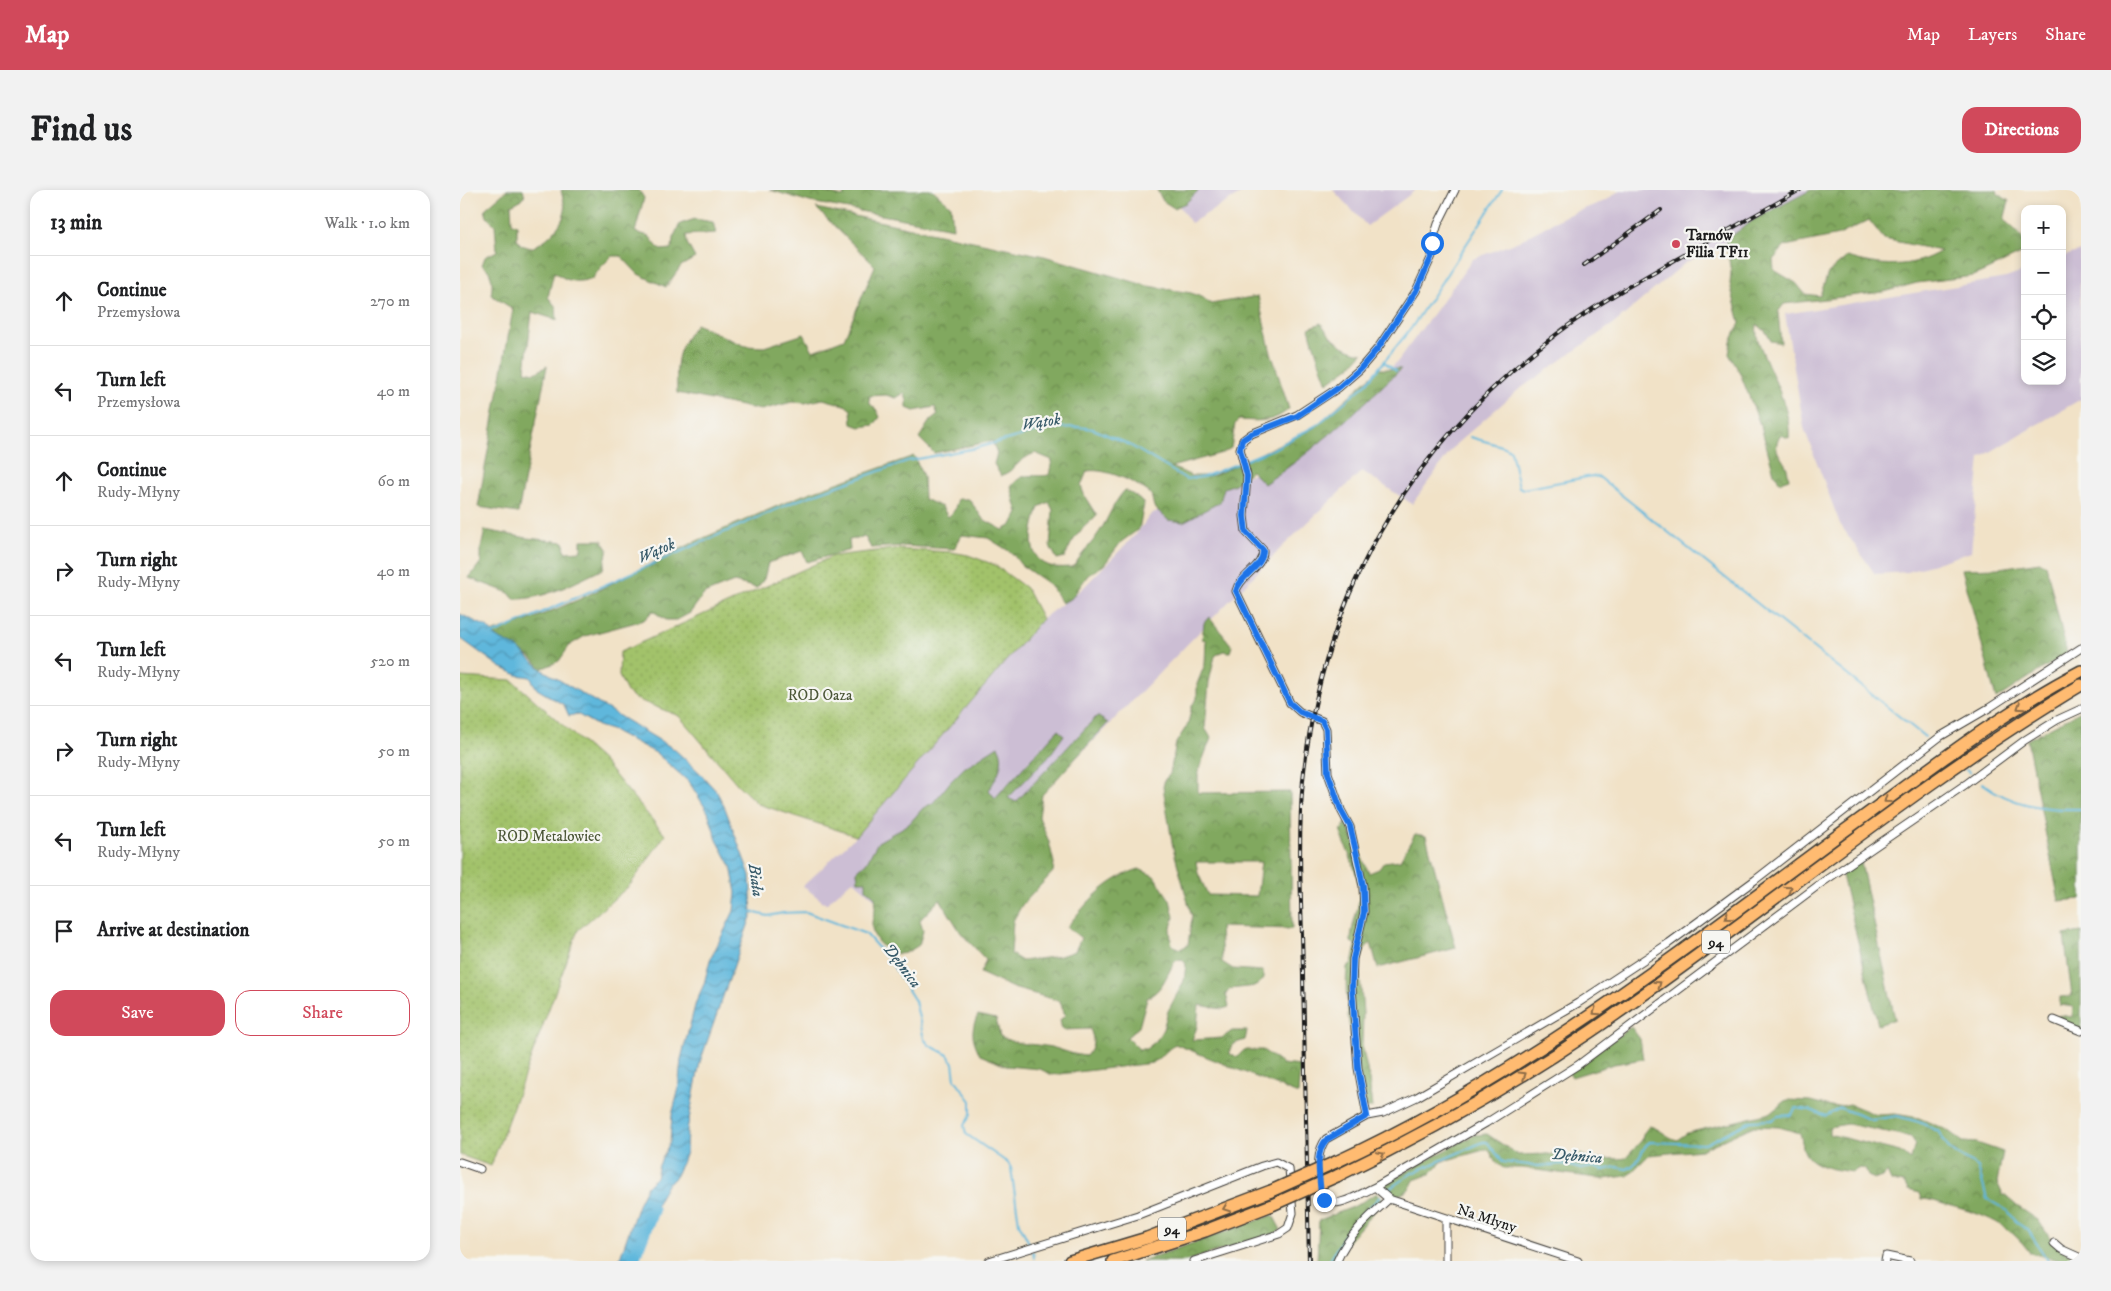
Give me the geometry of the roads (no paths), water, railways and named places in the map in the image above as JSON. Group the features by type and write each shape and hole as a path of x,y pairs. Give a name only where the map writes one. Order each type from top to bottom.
{"main road":[{"name":"94","path":"1070,1261 1147,1238 1271,1191 1338,1161 1443,1107 1535,1053 1690,945 1989,727 2081,670"},
{"name":"94","path":"1114,1261 1205,1231 1338,1176 1450,1118 1582,1038 1990,742 2081,685"}],"street":[{"path":"1367,1116 1358,1068 1352,987 1353,959 1364,912 1363,886 1350,826 1341,810 1328,773 1324,725 1322,721 1300,712 1290,703 1236,591 1238,584 1260,560 1263,554 1263,550 1246,532 1244,516 1247,476 1240,449 1242,440 1251,434 1297,416 1338,388 1378,348 1416,291 1432,256 1432,243 1438,224 1455,190"},
{"path":"2081,648 1989,708 1941,736 1755,880 1669,943 1578,1003 1417,1097 1382,1113 1367,1116 1326,1140 1318,1151 1321,1195 1324,1200 1331,1203 1338,1202 1375,1187 1486,1123 1578,1065 1853,862 1966,784 2025,740 2057,720 2081,709"},
{"path":"2054,1020 2081,1031"},
{"path":"460,1162 480,1169"},
{"path":"988,1261 1138,1215 1262,1166 1276,1162 1289,1169 1293,1213 1288,1228 1279,1234 1194,1261"},
{"name":"Na Młyny","path":"1375,1187 1390,1198 1446,1219 1578,1261"},
{"path":"1337,1261 1345,1245 1370,1216 1390,1198"},
{"path":"1446,1219 1446,1261"},
{"path":"2054,1243 2061,1249 2081,1258"},
{"path":"1885,1261 1886,1256 1910,1261"}],"water":[{"path":"460,614 487,627 496,637 518,648 541,669 674,749 717,792 725,808 750,875 752,914 700,1062 687,1130 686,1152 674,1179 668,1183 658,1201 653,1217 647,1225 638,1249 640,1261 619,1261 639,1202 647,1186 656,1177 659,1165 670,1142 672,1115 678,1092 681,1059 696,1002 704,984 710,960 734,911 736,893 731,866 717,840 708,812 689,782 656,753 577,714 569,716 564,705 537,689 530,677 517,675 500,667 460,638"}],"waterway":[{"name":"Wątok","path":"1246,460 1273,449 1317,425 1366,384 1412,327 1502,190"},
{"path":"1384,362 1396,371"},
{"name":"Wątok","path":"491,635 793,502 907,461 976,448 1050,428 1079,427 1093,429 1128,444 1186,479 1203,477 1242,462"},
{"path":"1470,437 1505,447 1511,451 1519,487 1523,489 1592,476 1599,477 1925,737"},
{"path":"1966,770 1970,773"},
{"path":"1982,783 2017,802 2054,809 2081,809"},
{"name":"Dębnica","path":"751,912 768,916 806,912 866,934 890,961 915,1001 924,1039 929,1045 948,1055 953,1063 955,1079 971,1101 971,1115 964,1125 966,1134 1008,1163 1011,1168 1019,1223 1029,1243"},
{"name":"Dębnica","path":"1386,1191 1412,1173 1483,1142 1487,1142 1503,1162 1538,1166 1563,1164 1581,1169 1593,1167 1603,1170 1616,1167 1627,1169 1636,1163 1644,1147 1650,1142 1705,1144 1751,1121 1772,1120 1778,1116 1791,1115 1796,1108 1810,1110 1826,1116 1840,1108 1872,1120 1897,1116 1919,1122 1938,1131 1950,1150 1978,1167 1987,1199 2008,1211 2017,1223 2028,1230 2048,1261"},
{"name":"Dębnica","path":"1329,1261 1350,1226 1381,1196"},
{"name":"Biała","path":"633,1261 653,1210"},
{"name":"Dębnica","path":"1033,1252 1034,1258"}],"railway":[{"path":"1309,1261 1300,878 1301,804 1313,713 1329,650 1351,590 1379,534 1413,480 1452,430 1498,384 1549,340 1594,308 1659,269 1800,190"},
{"path":"1584,265 1661,210"}],"place":[{"name":"Tarnów Filia TF11","path":"1676,244"}],"park label":[{"name":"ROD Oaza","path":"820,695"},
{"name":"ROD Metalowiec","path":"549,836"}]}
